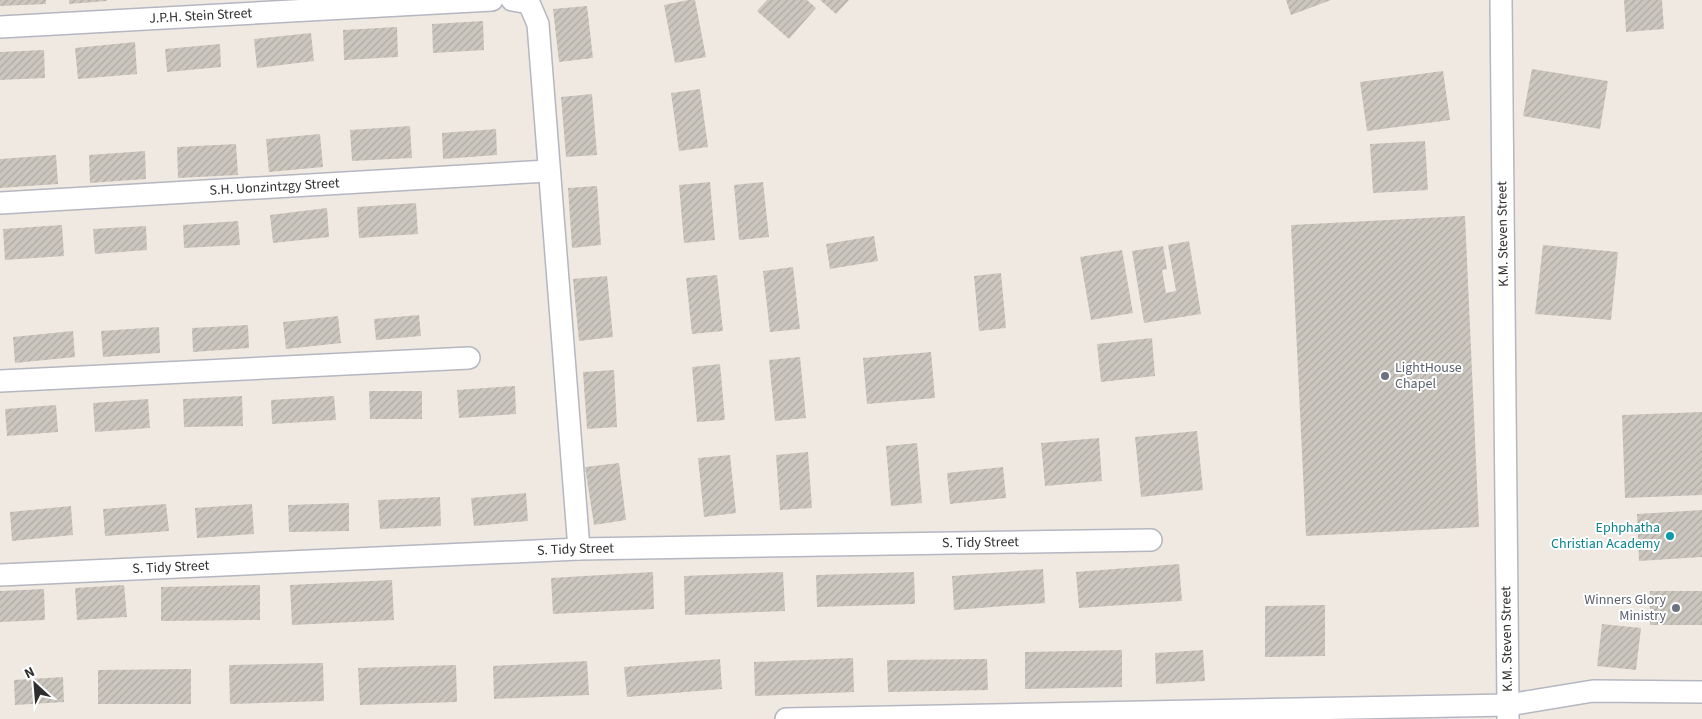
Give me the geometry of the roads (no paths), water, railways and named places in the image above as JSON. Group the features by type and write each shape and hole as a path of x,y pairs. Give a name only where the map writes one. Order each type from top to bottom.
{"street":[{"name":"J.P.H. Stein Street","path":"0,27 404,2 492,0"},
{"path":"512,0 529,3 538,24 579,550"},
{"name":"K.M. Steven Street","path":"786,719 1508,712 1501,0"},
{"name":"S.H. Uonzintzgy Street","path":"0,203 548,171"},
{"path":"0,381 469,358"},
{"name":"S. Tidy Street","path":"0,575 579,550 1151,540"},
{"path":"1508,712 1593,691 1702,692"}],"place":[{"name":"LightHouse Chapel","path":"1385,376"},
{"name":"Ephphatha Christian Academy","path":"1670,536"},
{"name":"Winners Glory Ministry","path":"1676,608"}]}
